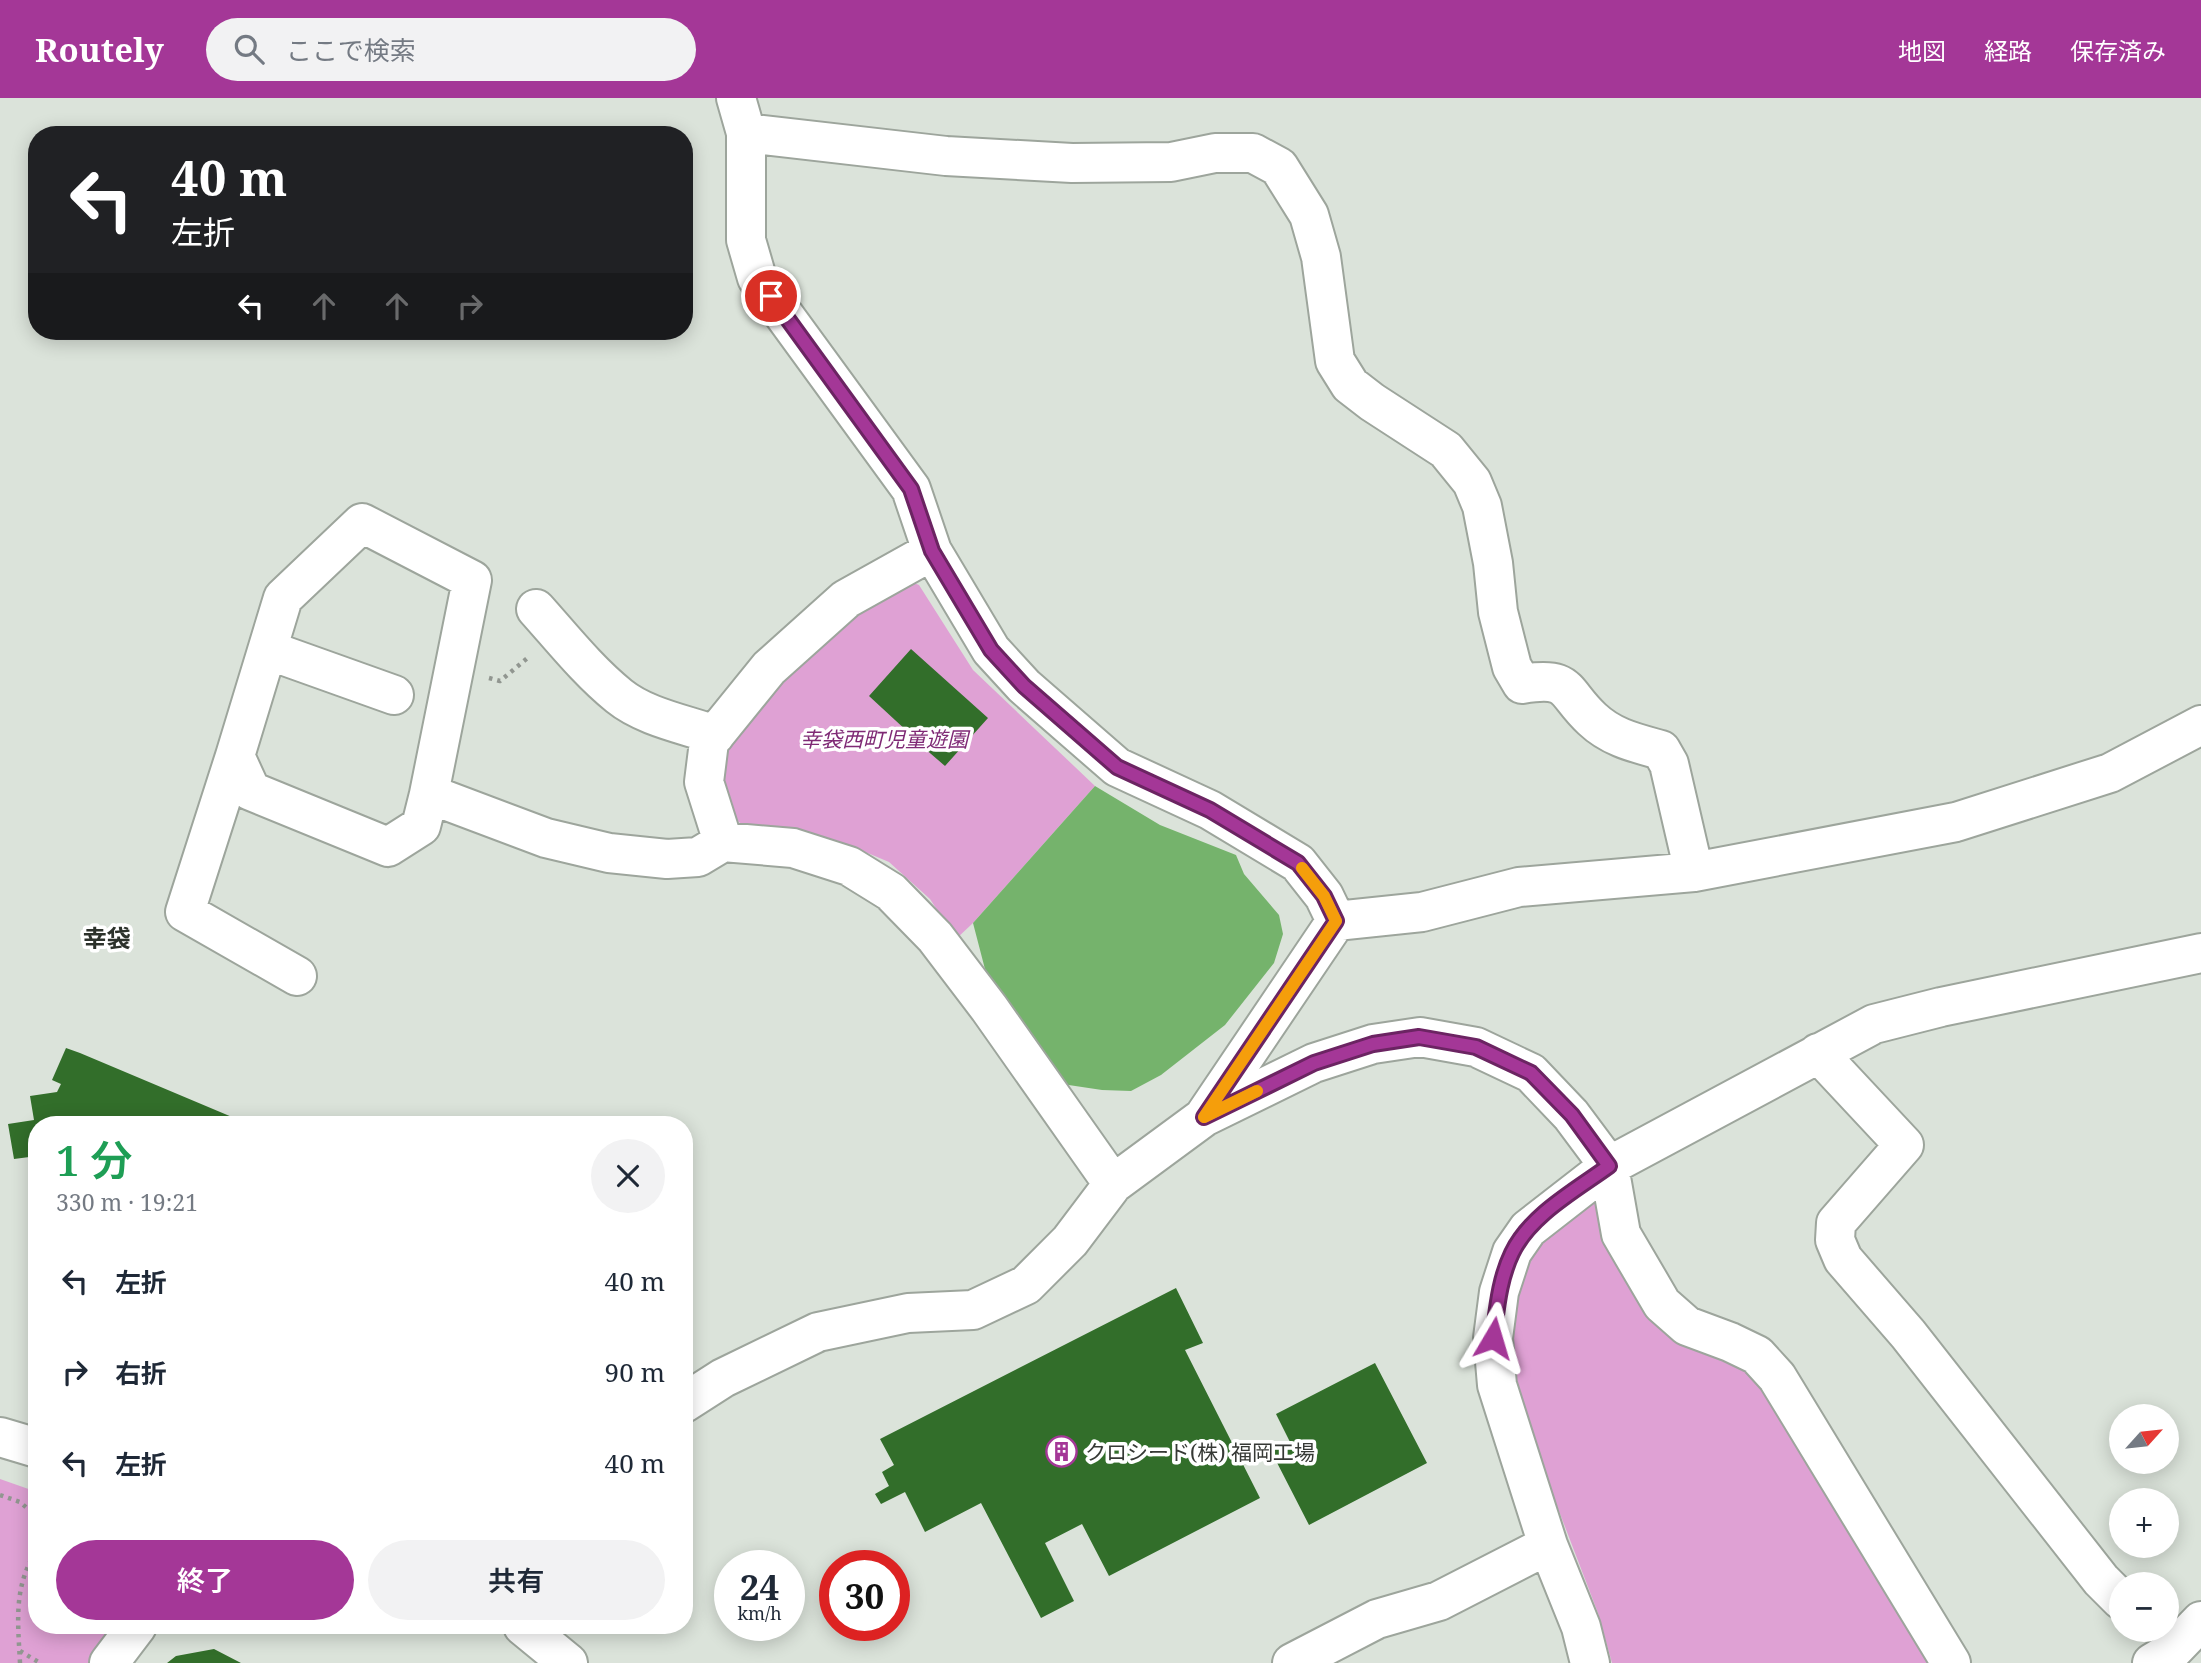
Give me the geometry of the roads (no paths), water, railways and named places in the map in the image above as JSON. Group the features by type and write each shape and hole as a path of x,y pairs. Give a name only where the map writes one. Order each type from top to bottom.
{"street":[{"path":"1336,921 1324,896 1298,863 1210,810 1117,767 1024,686 991,650 932,551 911,489 757,278 746,240 741,115 946,156 1072,163 1171,162 1215,153 1253,153 1279,167 1308,215 1321,257 1335,361 1350,385 1446,450 1472,482 1482,506 1493,563 1498,612 1512,667 1522,684 1547,680 1567,687 1592,719 1621,739 1661,750 1669,764 1694,872"},
{"path":"235,755 251,791 388,847 421,826 472,580 362,523 283,598 185,912 298,976"},
{"path":"723,842 704,782 709,742 769,668 845,599 932,551"},
{"path":"547,621 621,697 654,714 715,735"},
{"path":"268,650 394,695"},
{"path":"1336,921 1422,912 1519,887 1694,872 1956,822 2110,773 2201,725"},
{"path":"429,794 546,838 609,853 667,859 698,857 723,842 793,848 849,866 891,892 935,937 989,1007 1114,1184"},
{"path":"1204,1117 1336,921"},
{"path":"1590,1663 1581,1627 1548,1545 1497,1385 1493,1338 1499,1292 1513,1252 1528,1229 1609,1166 1874,1024 1941,1007 2201,953"},
{"path":"693,1396 723,1378 818,1332 908,1313 974,1311 1026,1285 1070,1241 1114,1184 1204,1117 1314,1063 1373,1044 1419,1037 1476,1047 1531,1073 1572,1115 1609,1166 1622,1234 1662,1304 1687,1326 1757,1355 1777,1377 1951,1663"},
{"path":"1818,1053 1904,1145 1836,1223 1835,1240 1843,1259 1908,1334 2109,1588"},
{"path":"0,1437 28,1445"},
{"path":"1292,1663 1377,1619 1439,1601 1548,1545"},
{"path":"109,1663 130,1634"},
{"path":"533,1634 568,1663"}],"place":[{"name":"クロシード(株) 福岡工場","path":"1062,1452"}],"district":[{"name":"幸袋","path":"107,937"}],"park label":[{"name":"幸袋西町児童遊園","path":"884,739"}]}
